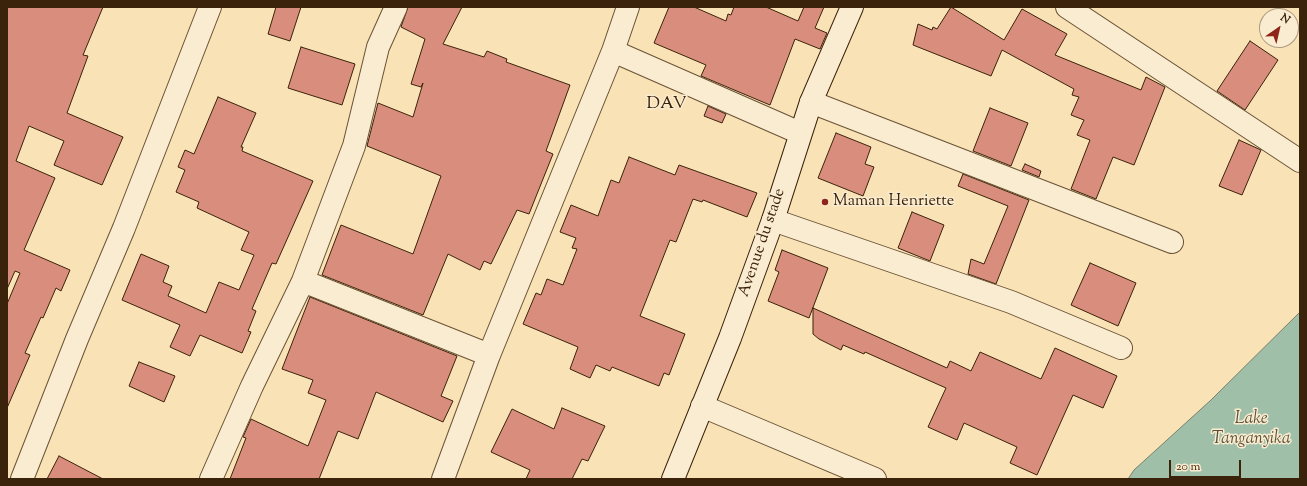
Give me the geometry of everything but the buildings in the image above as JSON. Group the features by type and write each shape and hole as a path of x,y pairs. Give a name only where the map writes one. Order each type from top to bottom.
{"street":[{"path":"22,479 77,339 124,228 210,7"},
{"path":"211,479 252,386 303,281 354,146 378,47 396,7"},
{"path":"442,479 489,355 613,51 628,7"},
{"name":"Avenue du stade","path":"673,479 730,338 773,220 811,102 852,7"},
{"path":"1067,7 1300,161"},
{"path":"613,51 800,133"},
{"path":"811,102 1172,242"},
{"path":"773,220 1011,302 1121,348"},
{"path":"303,281 489,355"},
{"path":"702,406 875,479"}],"water":[{"name":"Lake Tanganyika","path":"1300,312 1300,479 1128,479 1134,470 1211,400"}],"place":[{"name":"Maman Henriette","path":"825,202"}],"district":[{"name":"DAV","path":"667,105"}]}
